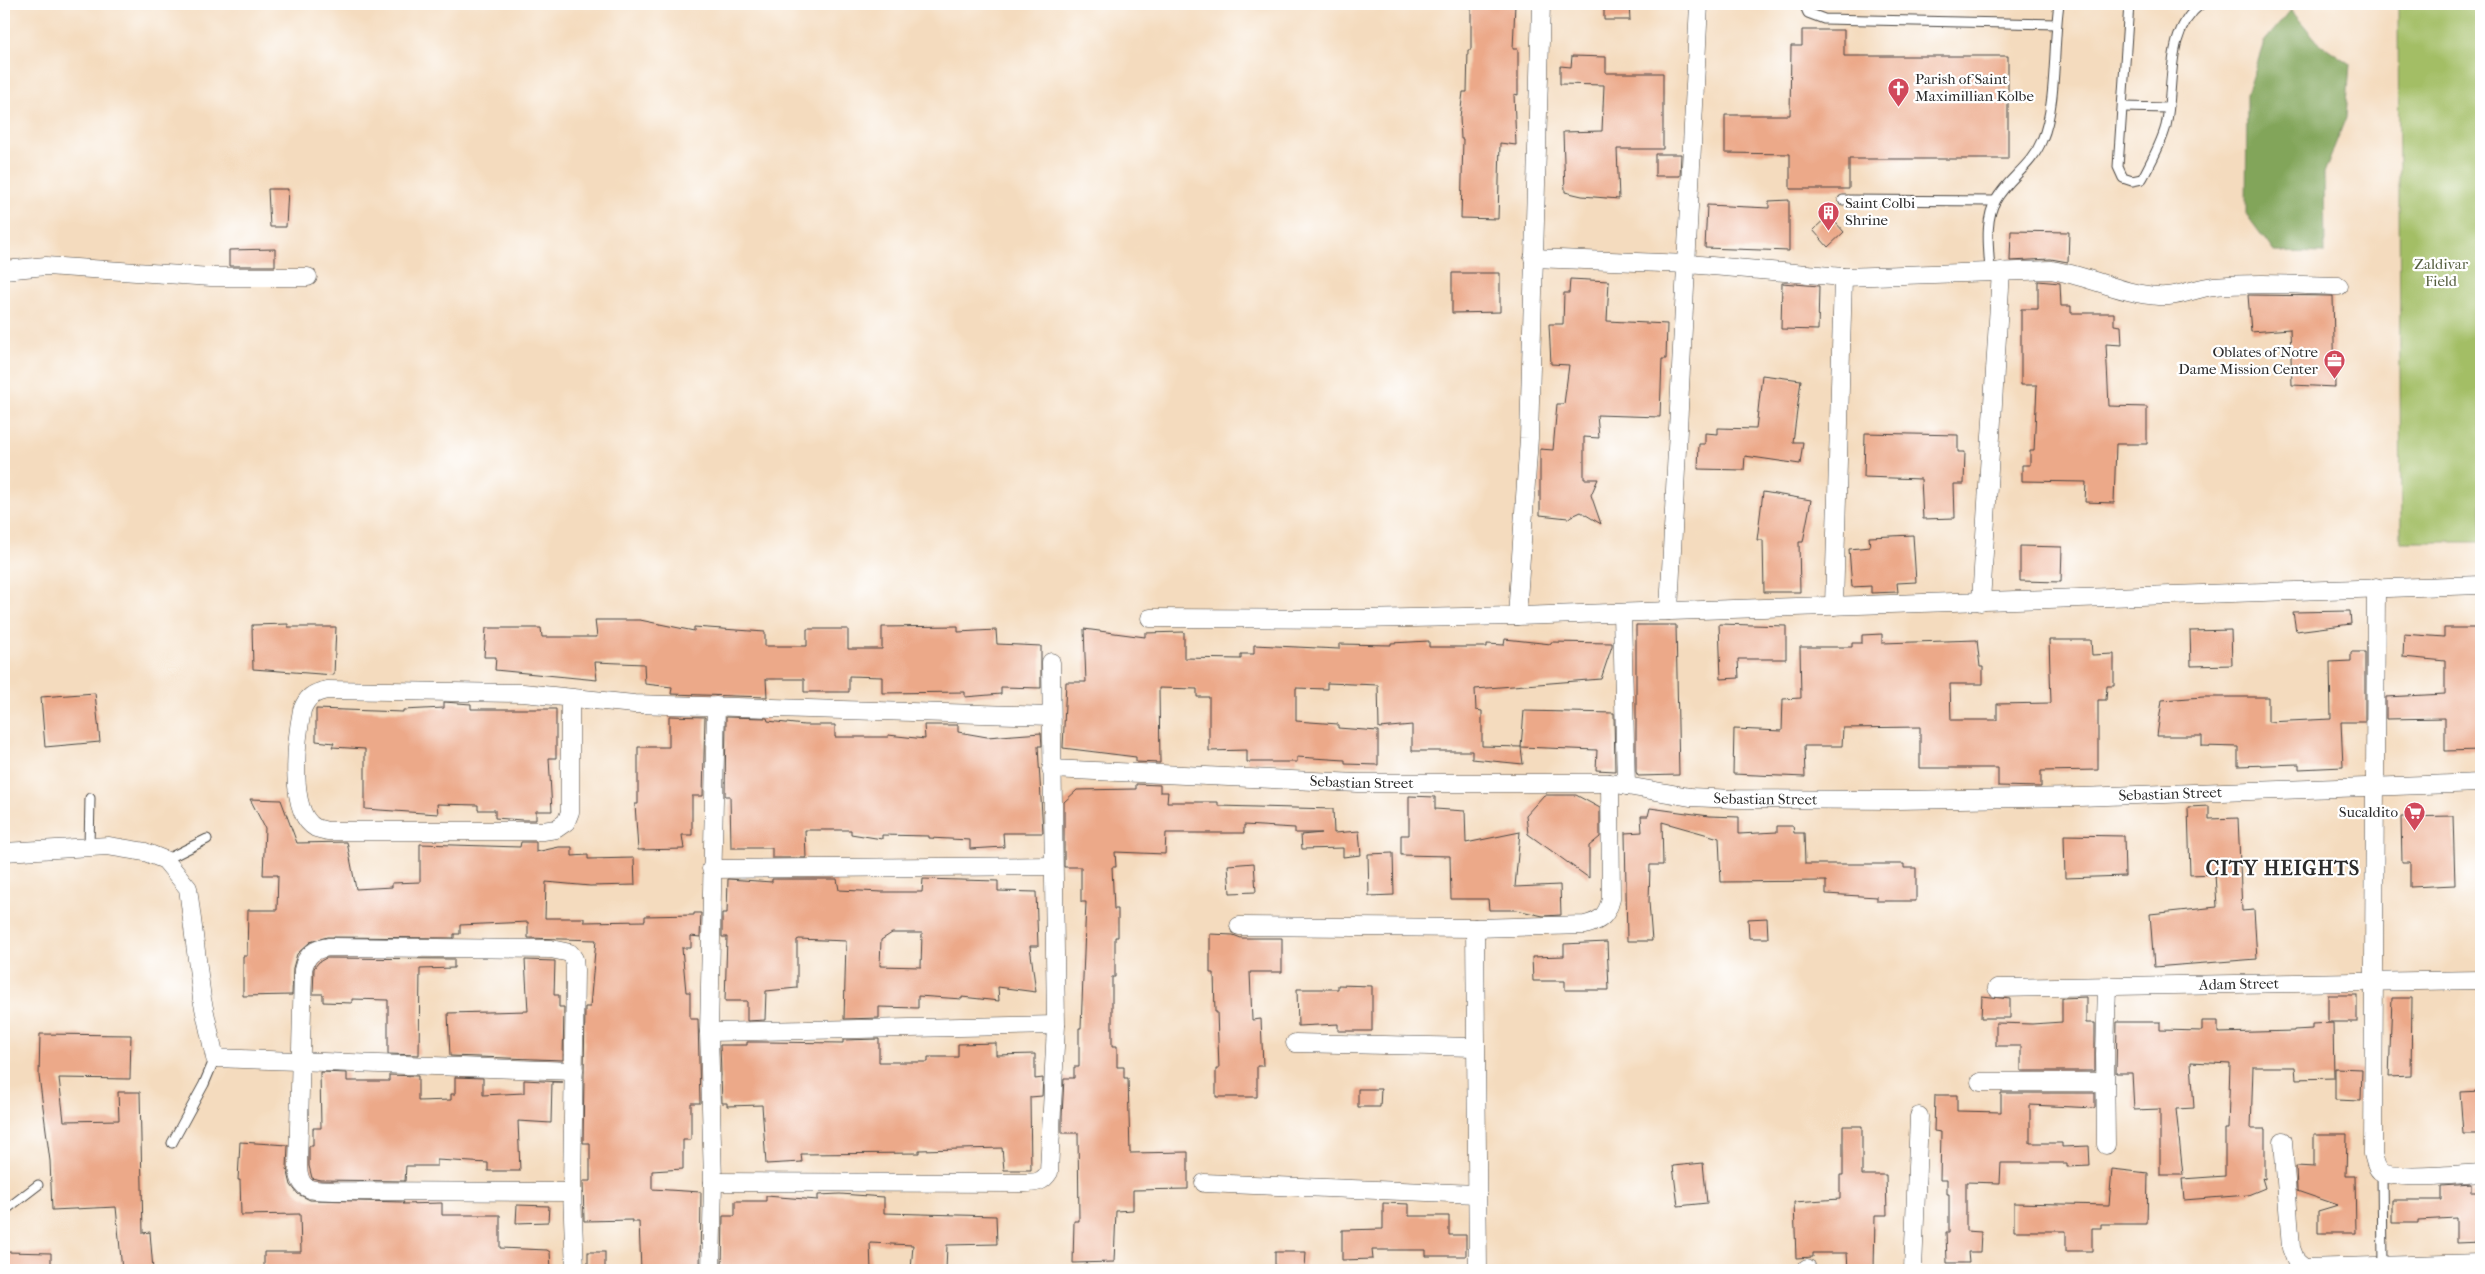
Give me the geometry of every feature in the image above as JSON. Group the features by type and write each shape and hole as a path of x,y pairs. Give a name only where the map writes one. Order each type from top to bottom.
{"street":[{"path":"1517,616 1529,438 1532,258 1541,4"},
{"path":"1669,611 1688,264 1699,4"},
{"path":"1532,258 1688,264 1843,277 2051,270 2157,296 2172,296 2213,286 2339,286"},
{"path":"4,270 46,266 202,277 308,277"},
{"path":"1981,602 1996,272"},
{"path":"1834,606 1843,277"},
{"path":"1150,618 1356,620 2481,585"},
{"path":"2376,587 2373,1154 2376,1165 2382,1172 2396,1176 2481,1173"},
{"path":"1239,926 1475,928 1585,925 1602,918 1608,912 1611,899 1618,785 1622,613"},
{"path":"713,1182 1035,1183 1045,1178 1049,1172 1056,1024 1051,662"},
{"path":"570,699 570,812 566,822 556,830 496,832 327,831 315,827 306,818 300,804 296,778 300,722 306,700 314,693 327,690 497,692 634,704 1051,716"},
{"path":"712,1270 713,1182 709,1032 716,706"},
{"name":"Sebastian Street","path":"1051,769 1358,783 1618,785 1690,797 1896,800 2260,792 2374,786 2481,784"},
{"path":"4,852 108,846 145,852 165,860 188,888 202,999 215,1058 301,1063 574,1070"},
{"path":"711,869 1053,866"},
{"path":"1475,928 1478,1270"},
{"path":"572,1192 310,1190 304,1187 299,1179 298,1168 303,970 305,961 310,954 320,949 552,949 570,953 574,959 572,1192 574,1270"},
{"name":"Adam Street","path":"1997,988 2481,980"},
{"path":"2106,1145 2107,987"},
{"path":"709,1032 1056,1024"},
{"path":"1295,1043 1475,1047"},
{"path":"1980,1082 2105,1082"},
{"path":"1913,1270 1919,1116"},
{"path":"2283,1141 2290,1248 2296,1260 2304,1269 2481,1263"},
{"path":"1204,1183 1477,1194"}],"lane":[{"path":"1804,4 1808,13 1824,19 2056,24"},
{"path":"1996,272 1989,225 1995,201 2029,165 2043,140 2050,112 2059,4"},
{"path":"2129,4 2118,167 2124,178 2132,181 2142,179 2157,151 2166,126 2176,42 2191,13 2202,4"},
{"path":"2123,107 2168,108"},
{"path":"1843,200 1995,201"},
{"path":"89,847 90,798"},
{"path":"165,860 207,839"},
{"path":"172,1143 204,1084 215,1058"},
{"path":"2382,1172 2383,1266"},
{"path":"4,1211 38,1185"}],"green space":[{"name":"Zaldivar Field","path":"2398,4 2481,4 2481,542 2401,542"},
{"path":"2291,10 2318,42 2350,64 2346,117 2324,173 2325,253 2274,252 2246,214 2247,95 2264,42"}],"building":[{"path":"1471,4 1515,4 1513,49 1518,49 1518,95 1514,94 1516,145 1500,143 1498,219 1461,218 1463,139 1461,139 1460,117 1463,92 1467,92 1468,50 1471,50"},
{"path":"1604,4 1629,4 1630,20 1604,20"},
{"name":"Parish of Saint Maximillian Kolbe","path":"1802,30 1844,30 1844,56 2008,56 2008,159 1849,159 1849,189 1790,189 1790,154 1725,153 1725,115 1790,115 1791,46 1802,46"},
{"path":"1572,56 1606,57 1606,73 1663,73 1663,149 1617,149 1619,199 1582,196 1565,192 1563,132 1602,131 1604,85 1560,84 1560,66 1571,67"},
{"path":"1655,154 1681,154 1680,176 1655,176"},
{"path":"268,189 288,189 286,227 270,227"},
{"path":"1789,200 1789,251 1705,248 1707,205 1769,208 1769,201"},
{"name":"Saint Colbi Shrine","path":"1829,215 1844,232 1828,247 1813,230"},
{"path":"2011,231 2069,232 2068,262 2051,259 2010,261"},
{"path":"275,249 275,266 229,266 229,250"},
{"path":"1452,273 1500,273 1500,312 1452,313"},
{"path":"1570,279 1609,281 1607,321 1667,324 1666,359 1662,359 1660,417 1597,415 1599,438 1584,437 1584,479 1598,479 1591,495 1601,524 1581,512 1568,518 1540,515 1540,449 1553,450 1557,404 1564,404 1569,365 1551,364 1549,324 1563,324 1564,293 1569,293"},
{"path":"2038,281 2060,283 2061,306 2071,306 2071,313 2114,313 2114,325 2121,326 2122,345 2106,344 2109,406 2147,407 2147,444 2116,444 2114,503 2085,502 2086,482 2022,481 2022,465 2030,465 2030,451 2034,451 2037,385 2021,385 2021,309 2038,309"},
{"path":"1782,283 1819,286 1818,330 1781,329"},
{"path":"2248,295 2333,296 2335,387 2292,385 2290,329 2251,332"},
{"path":"1762,375 1801,380 1793,442 1803,442 1800,464 1745,456 1744,470 1698,469 1699,444 1705,444 1705,433 1718,434 1718,428 1756,429"},
{"path":"1865,433 1958,435 1958,452 1965,452 1964,484 1954,484 1955,518 1923,519 1921,479 1864,477"},
{"path":"1763,492 1811,500 1803,542 1799,542 1800,592 1764,592 1763,540 1757,540"},
{"path":"1913,535 1916,582 1897,583 1898,592 1871,593 1871,586 1852,587 1849,549 1870,547 1869,537"},
{"path":"2020,546 2062,547 2061,582 2020,581"},
{"path":"2350,611 2351,624 2296,631 2293,612"},
{"path":"595,620 640,620 694,631 694,627 765,632 765,646 807,646 807,629 848,629 848,649 882,649 882,627 958,626 958,632 996,630 997,644 1041,646 1041,688 1001,687 1001,694 965,697 965,692 882,693 882,677 849,676 849,692 804,692 804,679 766,679 767,697 671,694 672,687 645,684 644,664 595,662 597,680 495,670 496,657 484,657 486,628 541,628 542,637 597,637"},
{"path":"288,624 288,627 336,627 334,675 253,669 252,625"},
{"path":"1719,624 1786,626 1786,659 1738,659 1739,678 1721,679"},
{"path":"1636,625 1676,625 1679,775 1638,776 1636,772"},
{"path":"2444,628 2481,628 2481,750 2445,751 2445,718 2386,719 2386,697 2445,694 2445,661 2403,657 2404,634 2444,637"},
{"path":"1084,629 1145,637 1145,633 1184,632 1184,658 1241,659 1241,654 1254,654 1254,645 1339,649 1339,644 1391,645 1391,643 1429,641 1429,647 1487,647 1487,644 1504,645 1505,639 1551,644 1551,642 1612,643 1612,646 1601,679 1475,689 1476,710 1482,711 1482,746 1521,747 1523,764 1472,759 1472,751 1412,751 1412,725 1379,728 1378,685 1327,683 1327,689 1296,688 1296,721 1338,724 1338,728 1378,731 1378,765 1345,764 1345,760 1297,757 1297,762 1247,762 1247,750 1209,751 1209,697 1197,697 1197,689 1159,688 1160,763 1136,762 1136,757 1063,748 1066,682 1086,682"},
{"path":"2231,630 2232,665 2191,666 2190,631"},
{"path":"1882,634 1882,643 1977,640 1980,667 1983,667 1983,684 1950,684 1951,720 1997,720 1997,704 2051,703 2049,640 2091,640 2092,655 2114,654 2114,686 2107,686 2106,700 2098,700 2098,770 2041,771 2041,787 1998,786 1998,768 1920,768 1920,727 1843,728 1842,746 1804,746 1805,777 1733,774 1734,729 1782,731 1783,699 1801,698 1800,647 1852,647 1852,643 1862,643 1862,635"},
{"path":"2351,652 2365,652 2365,722 2341,722 2343,767 2299,769 2299,764 2238,766 2238,747 2202,746 2202,736 2157,736 2162,700 2203,697 2268,697 2268,722 2331,719 2330,662 2351,661"},
{"path":"95,693 100,742 45,747 41,697"},
{"path":"444,702 471,704 471,709 556,709 556,758 549,758 552,811 536,811 536,820 522,820 495,818 495,810 478,810 478,805 437,804 438,814 365,809 365,749 332,747 334,743 316,741 316,709 403,712 403,710 444,708"},
{"path":"1524,711 1614,713 1615,771 1596,770 1597,750 1521,747"},
{"path":"669,716 705,717 703,796 692,796 692,835 682,835 684,849 638,850 635,804 638,804 638,747 669,747"},
{"path":"726,717 767,718 768,721 804,725 835,725 835,737 888,737 888,735 925,739 924,725 958,725 958,732 987,737 1041,733 1042,746 1038,746 1043,833 1003,833 1004,847 970,849 970,840 929,838 929,836 882,835 882,839 851,834 851,830 805,830 806,858 772,858 772,848 731,848 730,796 725,796"},
{"path":"1136,784 1160,785 1160,792 1168,792 1167,802 1218,802 1218,806 1333,809 1334,833 1359,831 1361,855 1343,857 1343,848 1302,849 1301,835 1322,833 1295,833 1295,828 1244,825 1244,833 1166,833 1165,854 1115,852 1116,867 1112,867 1114,909 1118,909 1118,937 1115,937 1115,977 1112,977 1112,1046 1117,1046 1117,1067 1124,1067 1124,1078 1128,1078 1130,1153 1188,1152 1188,1189 1133,1190 1133,1210 1116,1211 1114,1262 1073,1263 1074,1221 1079,1221 1078,1133 1062,1133 1062,1116 1064,1078 1074,1078 1074,1067 1079,1067 1079,1028 1081,1028 1086,902 1081,902 1081,867 1064,867 1064,802 1077,790 1136,789"},
{"path":"1544,795 1576,795 1600,808 1600,837 1589,846 1589,878 1528,834 1526,815"},
{"path":"1409,796 1435,797 1435,809 1465,811 1466,843 1520,832 1515,887 1560,885 1561,915 1543,916 1517,910 1489,910 1488,899 1451,899 1450,856 1401,855 1401,835 1409,835"},
{"path":"250,799 281,800 297,843 347,842 356,889 392,887 392,883 420,882 420,844 520,847 521,842 536,842 536,852 559,847 572,847 572,856 588,855 588,859 634,858 635,885 590,886 546,882 545,918 584,918 584,922 645,921 645,916 694,915 694,913 701,913 700,937 691,936 691,948 682,948 686,992 690,992 690,1019 698,1019 700,1103 691,1103 691,1140 683,1140 683,1169 652,1171 652,1189 701,1192 700,1270 641,1270 639,1222 632,1222 632,1220 584,1221 583,1181 590,1181 590,1143 583,1143 585,1007 590,1007 596,940 528,938 528,922 460,925 460,934 454,934 454,938 327,937 310,942 297,954 293,968 292,995 243,996 243,956 247,956 248,910 277,910 278,875 263,875 265,828"},
{"path":"2209,806 2209,819 2238,818 2242,911 2254,910 2257,959 2154,967 2150,914 2217,907 2215,874 2190,875 2188,807"},
{"path":"1650,808 1709,816 1739,817 1739,834 1777,832 1777,826 1793,826 1794,833 1804,833 1805,864 1904,864 1904,868 1916,868 1916,901 1877,901 1877,897 1826,894 1826,881 1721,882 1719,838 1662,822 1663,865 1650,865 1649,902 1652,941 1627,941 1625,833 1642,832 1641,816 1648,816"},
{"path":"2453,816 2455,885 2410,887 2410,862 2402,862 2401,817"},
{"path":"2064,835 2124,836 2125,876 2065,878"},
{"path":"1393,853 1394,895 1369,896 1368,854"},
{"path":"1254,863 1256,892 1230,893 1228,865"},
{"path":"728,879 772,882 772,879 837,879 839,890 882,892 922,892 923,879 998,881 998,891 1036,892 1038,946 1030,946 1036,992 998,987 999,1001 962,997 962,999 918,996 918,1008 879,1007 879,1018 844,1019 846,941 799,939 797,940 797,988 766,991 765,1020 747,1021 747,1001 725,1001 727,937 722,937 722,913 727,913","holes":["892,933 922,933 921,967 880,966 881,940"]},
{"path":"1767,918 1768,938 1749,938 1748,919"},
{"path":"1210,934 1233,935 1241,938 1282,938 1282,972 1250,972 1252,1020 1261,1019 1263,1066 1257,1066 1257,1097 1216,1097 1216,1069 1219,1069 1217,1012 1215,1012 1214,973 1210,973"},
{"path":"1607,942 1609,990 1565,990 1565,981 1533,981 1532,957 1564,956 1564,944"},
{"path":"326,958 454,959 454,968 420,969 419,1055 388,1054 388,1000 352,999 352,1003 323,1002 323,994 313,994 314,968"},
{"path":"525,960 555,961 554,995 559,995 559,1007 564,1007 563,1060 450,1056 448,1013 528,1011"},
{"path":"1338,985 1372,986 1372,1031 1338,1031 1338,1024 1298,1026 1297,989 1338,989"},
{"path":"2328,995 2357,995 2357,1022 2328,1022"},
{"path":"1982,996 2010,999 2010,1018 1981,1018"},
{"path":"2086,997 2086,1023 2095,1023 2095,1071 2021,1071 2021,1046 1996,1046 1996,1023 2032,1024 2062,1022 2062,998"},
{"path":"2392,998 2412,998 2411,1076 2389,1077"},
{"path":"2202,1021 2218,1021 2218,1033 2294,1031 2312,1029 2312,1024 2333,1023 2334,1078 2296,1079 2295,1067 2253,1067 2251,1129 2265,1129 2265,1179 2262,1178 2265,1188 2248,1195 2184,1200 2182,1179 2225,1176 2225,1129 2228,1129 2230,1064 2191,1062 2194,1108 2176,1109 2183,1175 2160,1175 2160,1109 2134,1110 2132,1073 2116,1073 2117,1022 2160,1022 2160,1030 2202,1031"},
{"path":"40,1034 131,1035 130,1079 59,1078 64,1121 119,1120 118,1092 140,1092 143,1233 150,1232 153,1270 122,1270 116,1207 52,1210 50,1161 39,1076"},
{"path":"879,1039 879,1062 928,1062 928,1057 958,1057 958,1044 996,1043 996,1055 1035,1054 1035,1079 1043,1078 1042,1096 1030,1097 1031,1170 1004,1170 1002,1148 919,1150 919,1153 801,1154 802,1162 766,1164 762,1105 727,1106 727,1103 722,1103 720,1045 747,1045 747,1042 843,1043 843,1040"},
{"path":"2335,1068 2362,1069 2361,1101 2335,1100"},
{"path":"320,1072 347,1073 347,1081 389,1081 389,1075 418,1076 418,1101 451,1100 451,1094 455,1094 455,1077 483,1078 483,1095 524,1093 524,1080 563,1082 552,1082 551,1123 518,1121 520,1171 488,1171 488,1163 437,1160 437,1166 406,1166 405,1181 320,1180 312,1178 309,1166 309,1146 313,1146 313,1128 321,1128"},
{"path":"1358,1089 1381,1089 1380,1107 1358,1107"},
{"path":"2481,1091 2481,1134 2463,1134 2460,1092"},
{"path":"2001,1093 2095,1093 2095,1108 2030,1105 2030,1143 2062,1143 2062,1147 2089,1146 2090,1166 2067,1167 2067,1163 2001,1163 2000,1183 1966,1182 1966,1231 1981,1232 1980,1252 1968,1252 1969,1263 1947,1263 1946,1232 1949,1232 1949,1194 1947,1194 1947,1180 1940,1180 1941,1132 1934,1131 1935,1095 1957,1095 1957,1111 2001,1112"},
{"path":"1843,1126 1862,1126 1862,1175 1886,1175 1887,1215 1875,1215 1874,1270 1848,1270 1847,1253 1813,1253 1813,1257 1796,1258 1794,1202 1840,1199 1840,1175 1843,1175"},
{"path":"2314,1134 2347,1134 2346,1176 2355,1176 2356,1233 2318,1233 2318,1211 2338,1205 2297,1191 2296,1166 2314,1167"},
{"path":"240,1142 288,1145 287,1168 291,1185 298,1194 310,1200 404,1202 403,1204 442,1203 442,1215 500,1215 500,1248 547,1250 550,1252 551,1270 329,1270 294,1268 294,1270 277,1270 277,1267 264,1267 264,1252 301,1252 300,1214 241,1215 240,1180 238,1180"},
{"path":"1703,1163 1707,1203 1678,1206 1673,1166"},
{"path":"2112,1169 2148,1173 2147,1224 2101,1224 2101,1228 2092,1228 2092,1251 2066,1251 2066,1231 2014,1231 2014,1203 2109,1205"},
{"path":"2471,1184 2471,1192 2481,1192 2481,1242 2456,1243 2456,1218 2418,1220 2418,1223 2392,1223 2392,1200 2441,1200 2441,1186"},
{"path":"840,1194 884,1197 884,1213 996,1216 997,1244 947,1245 946,1270 911,1270 913,1245 870,1243 871,1270 722,1270 723,1216 735,1216 735,1201 766,1201 766,1196 818,1200 818,1195"},
{"path":"1383,1203 1409,1204 1409,1216 1449,1216 1449,1235 1466,1235 1466,1256 1426,1256 1426,1250 1372,1250 1373,1259 1342,1260 1342,1230 1383,1229"},
{"path":"517,1205 549,1206 548,1222 516,1223"},
{"path":"5,1252 51,1253 51,1270 4,1270"},
{"path":"588,1252 605,1252 605,1270 588,1270"},
{"path":"1275,1252 1306,1252 1305,1269 1275,1269"}],"place":[{"name":"Parish of Saint Maximillian Kolbe","path":"1899,107"},
{"name":"Saint Colbi Shrine","path":"1829,231"},
{"name":"Oblates of Notre Dame Mission Center","path":"2334,380"},
{"name":"Sucaldito","path":"2414,831"}],"district":[{"name":"CITY HEIGHTS","path":"2283,868"}]}
